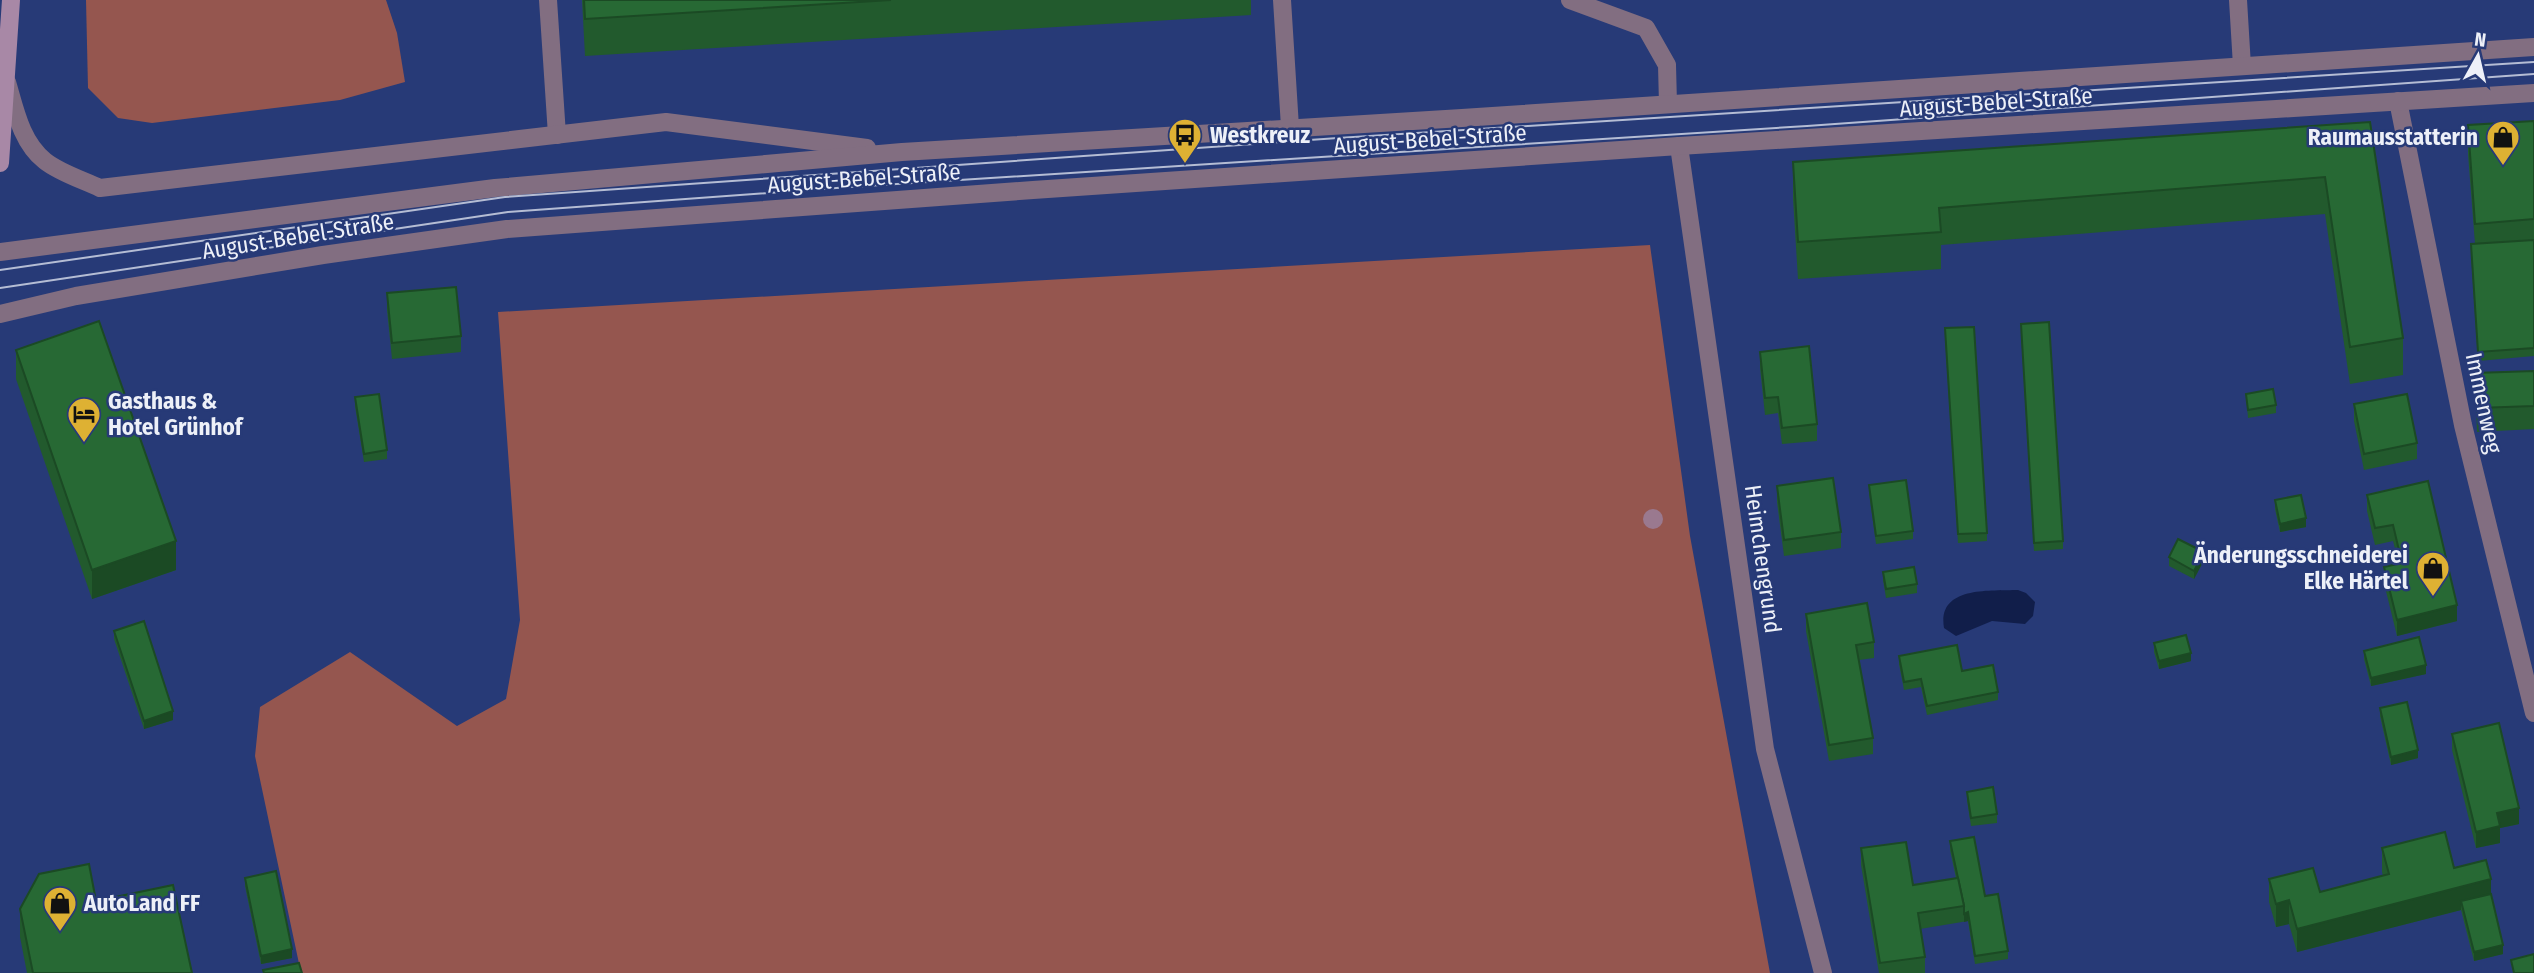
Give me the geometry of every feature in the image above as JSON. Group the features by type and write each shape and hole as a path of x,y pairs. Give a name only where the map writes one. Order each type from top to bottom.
{"main road":[{"path":"0,163 10,0"}],"street":[{"path":"548,0 556,135"},
{"path":"1282,0 1290,127"},
{"path":"1570,0 1646,28 1667,65 1668,104"},
{"path":"2238,0 2242,66"},
{"name":"August-Bebel-Straße","path":"0,253 495,188 902,152 2534,47"},
{"path":"6,79 22,132 34,149 46,162 100,188 666,122 902,152"},
{"name":"August-Bebel-Straße","path":"0,314 76,296 309,257 507,229 1679,146 2534,93"},
{"name":"Immenweg","path":"2398,101 2463,425 2534,713"},
{"name":"Heimchengrund","path":"1679,146 1765,749 1824,973"}],"shaded area":[{"path":"86,0 386,0 397,33 405,82 340,100 152,123 118,118 88,88"},
{"path":"1650,245 1690,536 1770,973 301,973 255,756 260,707 350,652 457,726 506,699 520,620 498,312"}],"water":[{"path":"2018,590 2026,593 2035,602 2033,616 2025,624 1992,621 1956,636 1944,628 1944,614 1949,604 1957,598 1980,591"}],"building":[{"path":"584,0 891,0 585,19"},
{"path":"2534,121 2534,219 2475,224 2468,125"},
{"path":"2370,122 2403,338 2350,347 2325,177 1939,208 1941,232 1798,242 1793,162"},
{"path":"2534,240 2534,348 2478,352 2471,244"},
{"path":"456,287 461,336 392,343 387,293"},
{"path":"99,321 176,541 92,570 16,350"},
{"path":"2049,322 2063,541 2034,543 2021,324"},
{"path":"1974,327 1987,533 1958,534 1945,328"},
{"path":"1809,346 1817,424 1782,428 1778,397 1765,398 1760,352"},
{"path":"2534,371 2534,406 2477,408 2475,373"},
{"path":"2273,389 2276,405 2248,410 2246,394"},
{"path":"379,394 387,450 364,454 355,397"},
{"path":"2407,394 2417,443 2364,454 2354,404"},
{"path":"1833,478 1841,532 1784,540 1777,486"},
{"path":"1906,480 1913,531 1876,536 1869,485"},
{"path":"2428,481 2457,605 2397,620 2384,567 2402,563 2393,525 2375,528 2367,495"},
{"path":"2301,495 2306,518 2280,524 2275,500"},
{"path":"2178,539 2204,552 2194,571 2169,557"},
{"path":"1914,567 1917,584 1886,589 1883,572"},
{"path":"1867,603 1874,642 1856,645 1873,738 1829,745 1806,614"},
{"path":"144,621 173,711 144,721 114,631"},
{"path":"2186,635 2191,653 2159,661 2154,643"},
{"path":"2419,637 2426,665 2371,678 2364,651"},
{"path":"1957,645 1962,671 1993,665 1998,692 1927,706 1921,679 1904,682 1899,656"},
{"path":"2407,702 2418,750 2391,757 2380,708"},
{"path":"2499,723 2519,808 2497,813 2500,826 2476,832 2452,734"},
{"path":"1993,787 1997,814 1971,818 1967,792"},
{"path":"2445,832 2454,868 2486,860 2491,879 2297,929 2289,900 2276,904 2269,879 2313,868 2320,892 2389,874 2382,848"},
{"path":"1974,837 1985,896 1998,894 2008,951 1975,956 1968,912 1964,914 1950,841"},
{"path":"1906,842 1913,885 1958,878 1964,906 1918,913 1925,957 1880,963 1861,848"},
{"path":"89,864 96,901 173,885 192,973 33,973 20,909 39,874"},
{"path":"276,871 292,949 261,956 245,878"},
{"path":"2491,894 2503,945 2474,952 2461,901"},
{"path":"2534,954 2534,973 2514,973 2511,960"},
{"path":"299,963 302,973 264,973 263,970"}],"tram line":[{"path":"0,270 505,197 1338,138 2534,62"},
{"path":"0,288 508,212 850,187 1807,126 2534,74"}],"place":[{"name":"Westkreuz","path":"1185,165"},
{"name":"Raumausstatterin","path":"2503,167"},
{"name":"Gasthaus & Hotel Grünhof","path":"84,444"},
{"name":"Änderungsschneiderei Elke Härtel","path":"2433,598"},
{"name":"AutoLand FF","path":"60,933"}]}
